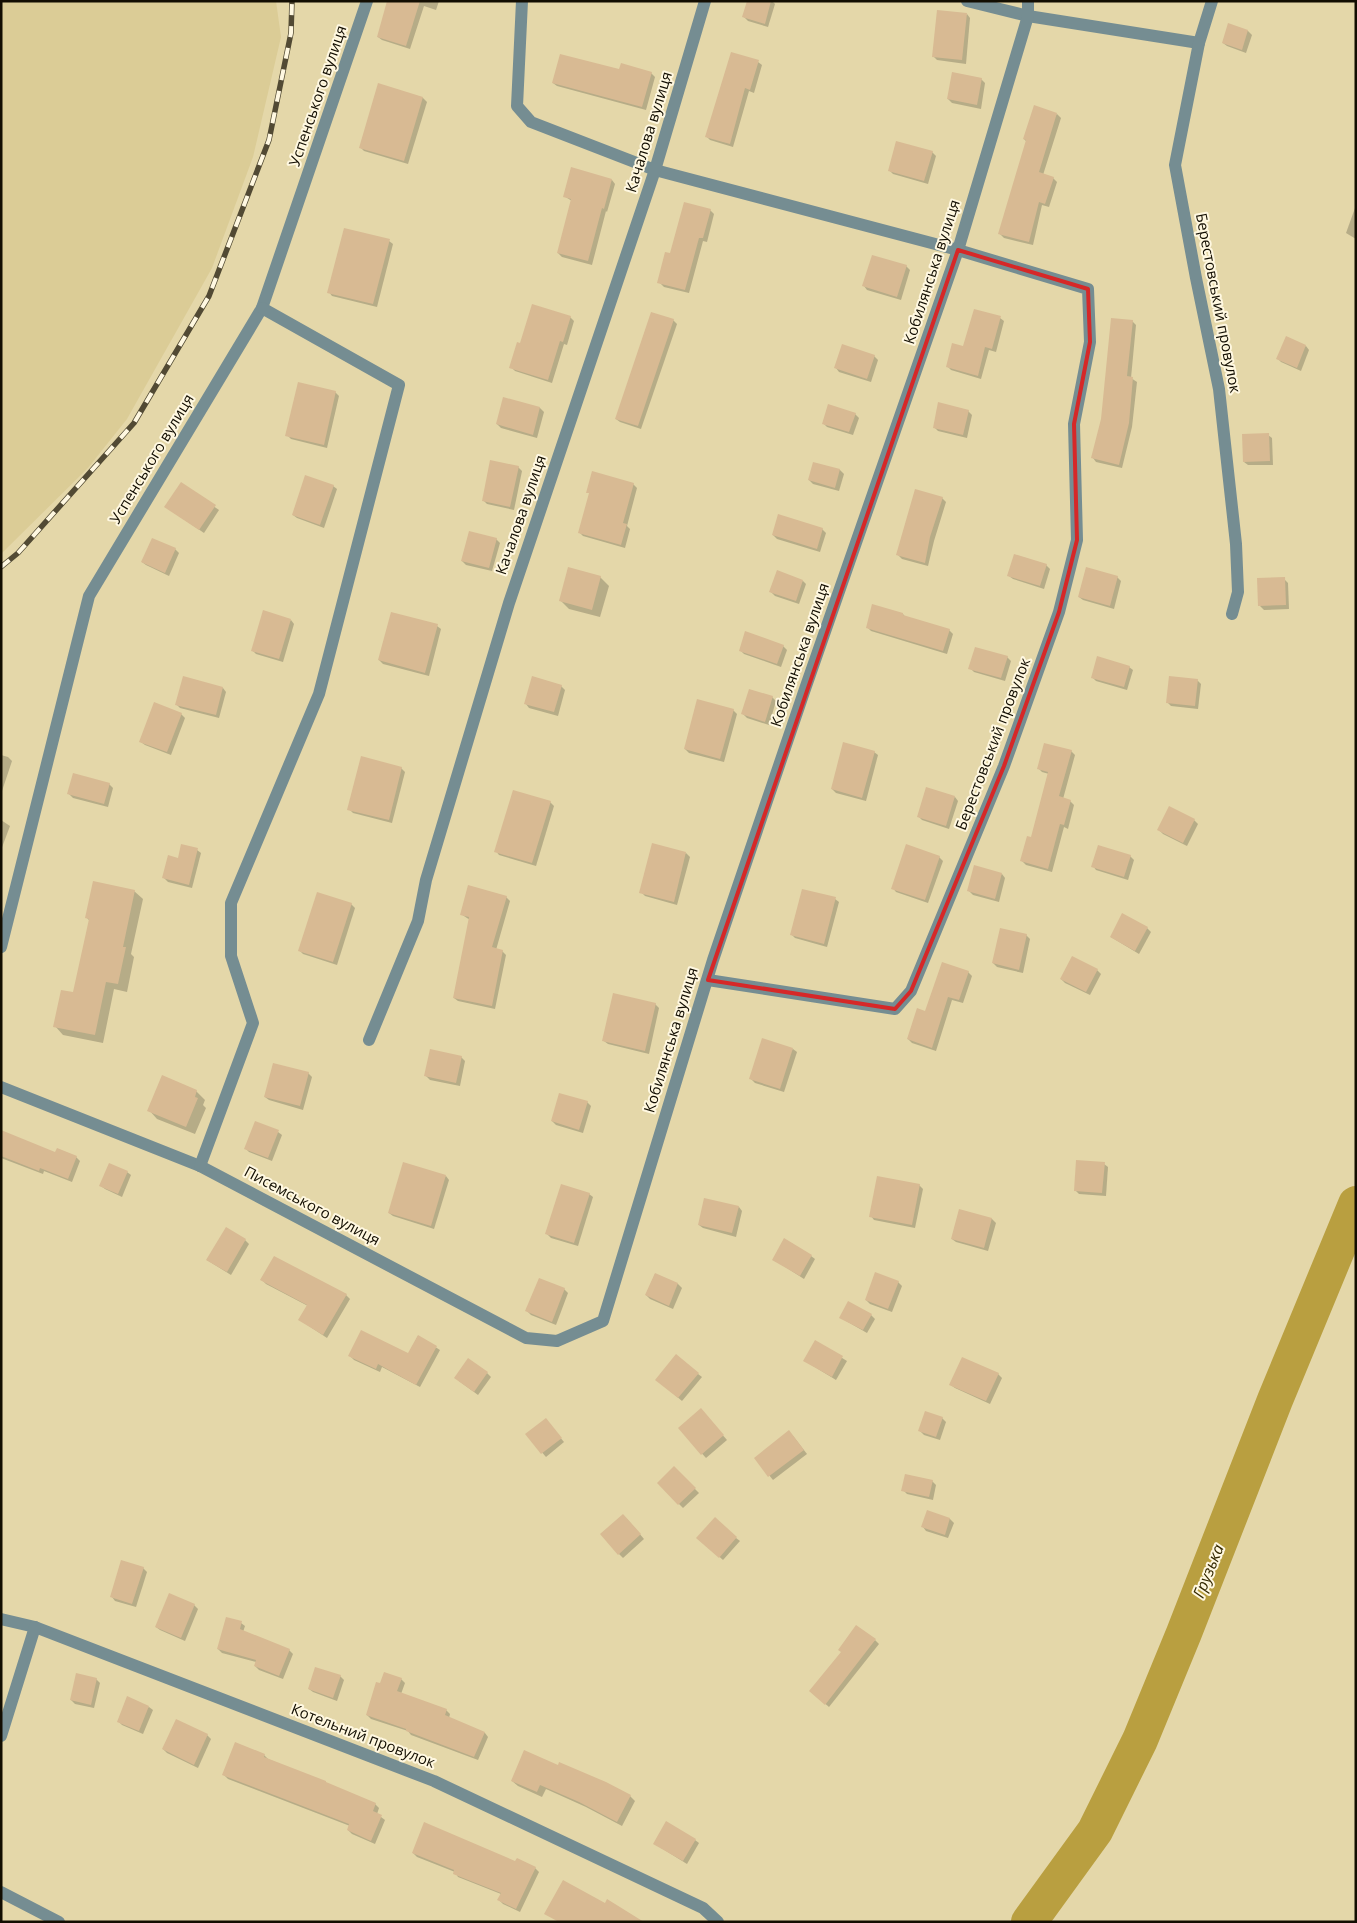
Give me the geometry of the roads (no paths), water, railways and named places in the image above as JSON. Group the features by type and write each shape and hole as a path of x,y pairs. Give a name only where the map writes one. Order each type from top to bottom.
{"street":[{"name":"Успенського вулиця","path":"1,947 89,596 262,308 367,1"},
{"path":"522,1 517,106 531,122 655,170 958,250"},
{"name":"Качалова вулиця","path":"369,1040 418,921 426,880 509,603 655,170 705,1"},
{"path":"967,1 1028,16 1199,43"},
{"name":"Кобилянська вулиця","path":"603,1321 713,960 804,689 958,250 1028,16 1028,1"},
{"name":"Берестовський провулок","path":"1212,1 1199,43 1175,165 1219,388 1236,544 1238,592 1232,614"},
{"name":"Берестовський провулок","path":"708,980 895,1009 911,991 1004,766 1059,612 1077,540 1074,424 1090,342 1088,289 958,250"},
{"path":"200,1166 253,1023 231,956 231,903 319,694 399,385 262,308"},
{"name":"Писемського вулиця","path":"1,1087 200,1166 526,1338 556,1341 603,1321"},
{"name":"Котельний провулок","path":"1,1619 35,1627 434,1781 703,1908 718,1922"},
{"path":"1,1736 35,1627"},
{"path":"1,1892 59,1922"}],"waterway":[{"name":"Грузька","path":"1029,1922 1095,1831 1140,1740 1275,1400 1356,1204"}],"railway":[{"path":"1,567 18,553 134,423 209,296 269,140 291,33 292,1"}]}
